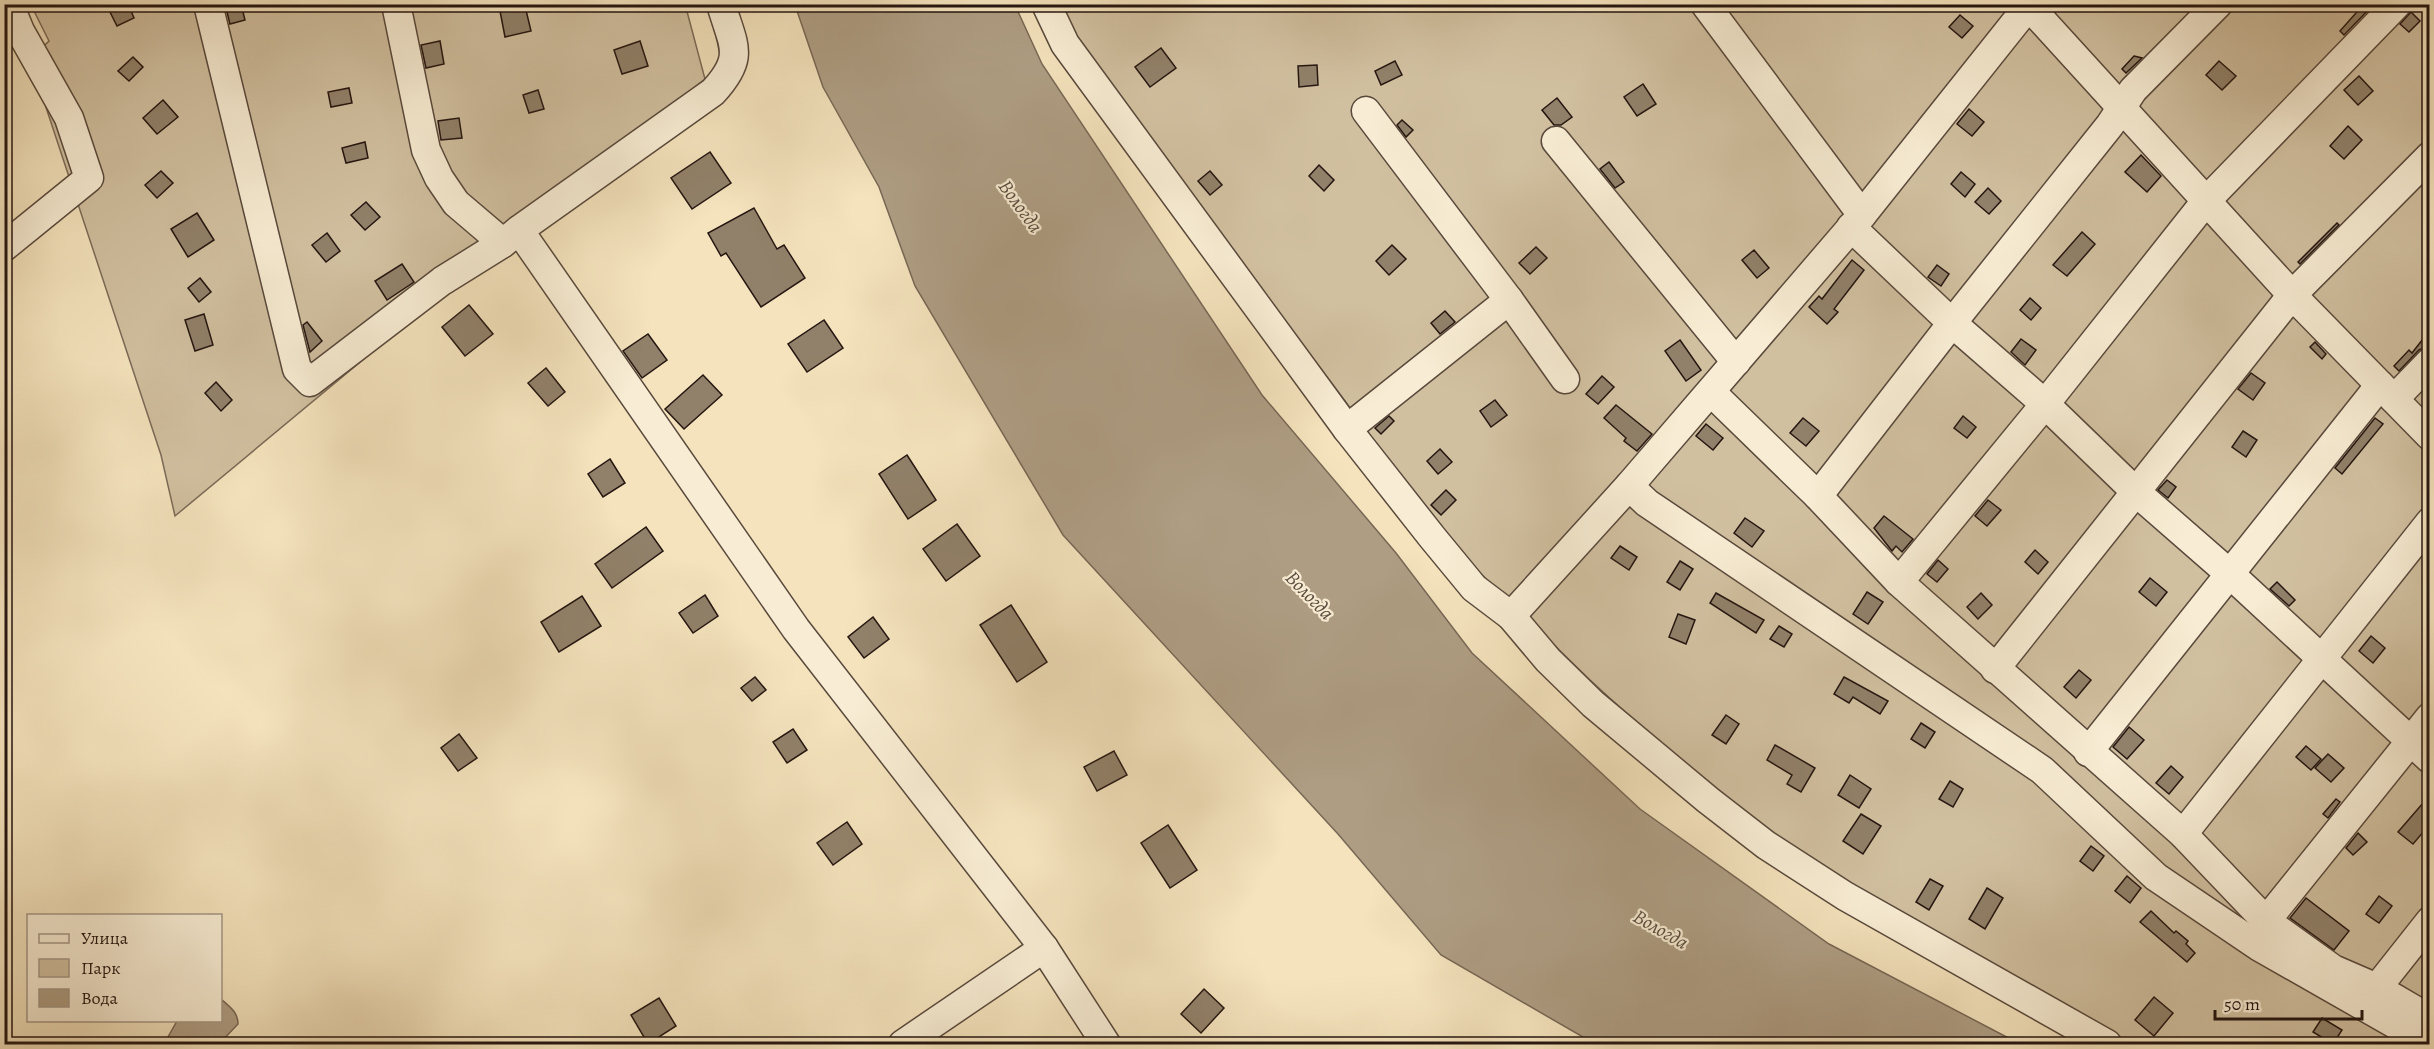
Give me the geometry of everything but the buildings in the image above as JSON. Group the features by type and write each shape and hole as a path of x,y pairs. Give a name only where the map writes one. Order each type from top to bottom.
{"street":[{"path":"4,248 89,178 69,118 20,31 9,4"},
{"path":"208,4 297,369 310,382 442,281 511,237 713,92 727,77 736,57 722,4"},
{"path":"396,4 426,150 439,178 456,203 511,237 796,628 1044,948 1106,1044"},
{"path":"1046,4 1065,44 1347,429 1474,588 1511,616 1548,660 1593,704 1766,845 1845,896 2107,1044"},
{"path":"1705,4 1857,221 1952,323 2045,404 2136,492 2230,574 2420,750"},
{"path":"1818,496 2110,125 2133,90 2218,4"},
{"path":"1899,582 2045,404 2206,201 2397,4"},
{"path":"1511,616 1629,486 1857,221 2029,5 2292,295 2430,436"},
{"path":"1366,111 1509,300 1565,379"},
{"path":"1556,141 1736,362"},
{"path":"1995,669 2292,295 2430,156"},
{"path":"1347,429 1509,300"},
{"path":"2088,752 2230,574 2387,392 2430,363"},
{"path":"1710,392 1818,496 1899,582 2183,834 2266,921 2333,969 2377,988 2430,1019"},
{"path":"1629,486 1647,503 2042,770 2156,877 2258,946 2430,1044"},
{"path":"2183,834 2430,522"},
{"path":"2266,921 2420,750 2430,717"},
{"path":"2377,988 2430,921"},
{"path":"903,1044 1044,948"}],"green space":[{"path":"685,4 705,79 519,230 175,516 161,455 30,59 49,41 31,5"},
{"path":"1058,5 2429,5 2429,1044 2133,1044 1848,888 1695,776 1590,680 1439,533 1345,401 1071,37"}],"water":[{"name":"Вологда","path":"795,5 1015,5 1042,64 1262,395 1396,553 1472,653 1640,809 1829,944 2020,1044 1595,1044 1441,955 1338,834 1063,535 915,286 879,187 823,87"},
{"path":"222,1000 235,1013 238,1020 238,1024 219,1044 164,1044 176,1022 222,1022"}]}
